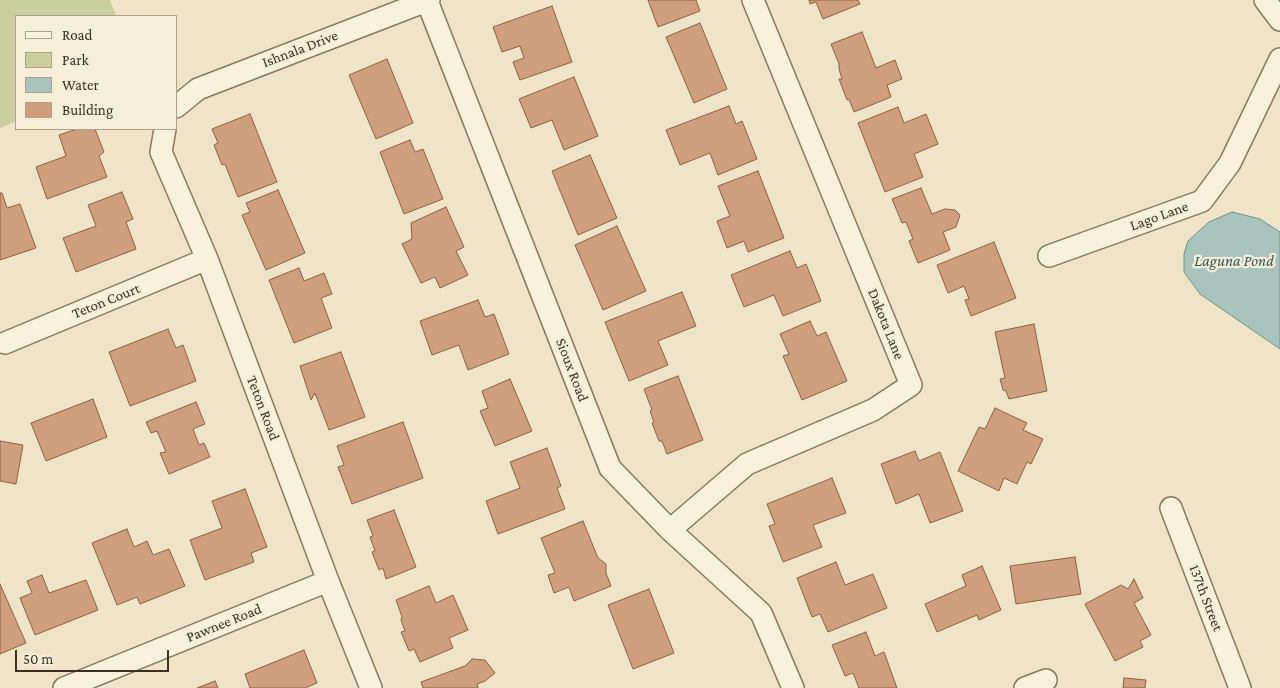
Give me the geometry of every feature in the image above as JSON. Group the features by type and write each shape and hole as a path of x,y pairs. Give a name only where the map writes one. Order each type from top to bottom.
{"street":[{"name":"Sioux Road","path":"428,0 610,468 670,530 761,613 793,688"},
{"name":"Ishnala Drive","path":"178,105 198,88 428,0"},
{"name":"Dakota Lane","path":"670,530 747,464 873,410 911,386 753,0"},
{"path":"1265,0 1280,20"},
{"name":"Lago Lane","path":"1049,256 1202,201 1230,163 1280,59"},
{"name":"Teton Road","path":"165,130 161,152 207,260 328,581 371,688"},
{"name":"Teton Court","path":"4,343 207,260"},
{"name":"137th Street","path":"1171,508 1240,688"},
{"name":"Pawnee Road","path":"64,688 328,581"},
{"path":"1025,688 1046,680"}],"green space":[{"path":"0,0 110,0 116,15 15,15 15,121 0,128"}],"water":[{"name":"Laguna Pond","path":"1232,212 1260,219 1280,232 1280,349 1200,294 1184,272 1184,254 1188,241 1209,222"}],"building":[{"path":"648,0 696,0 700,11 658,27"},
{"path":"809,0 858,0 860,4 823,19 816,2 810,4"},
{"path":"552,6 572,62 520,80 513,62 524,58 520,46 502,52 493,27"},
{"path":"700,23 727,89 694,103 666,37"},
{"path":"862,32 876,68 895,60 902,79 887,85 891,97 854,112 839,79 842,79 839,64 831,44"},
{"path":"387,59 413,123 376,139 349,75"},
{"path":"574,77 598,136 564,150 552,120 531,128 519,99"},
{"path":"729,106 736,124 742,121 757,159 718,175 710,153 680,165 666,130"},
{"path":"898,107 904,123 926,114 938,144 914,154 923,177 885,192 858,123"},
{"path":"250,114 277,182 238,197 225,164 222,165 214,145 218,143 212,129"},
{"path":"74,130 95,130 104,152 99,156 107,177 47,199 36,167 66,156 59,135"},
{"path":"410,140 415,152 423,149 443,199 404,214 380,152"},
{"path":"590,155 617,218 578,235 552,171"},
{"path":"758,171 784,238 748,252 744,241 727,248 717,221 730,216 718,186"},
{"path":"921,188 932,214 945,209 955,210 960,215 956,227 943,232 950,250 918,263 909,241 913,239 906,222 902,223 892,199"},
{"path":"278,190 305,253 266,270 242,215 250,212 246,203"},
{"path":"122,192 133,219 126,222 136,249 76,272 63,238 96,226 88,205"},
{"path":"0,193 2,193 7,208 20,204 36,248 0,260"},
{"path":"446,207 464,247 456,251 468,275 440,288 435,277 421,283 402,244 412,239 411,223"},
{"path":"617,226 646,291 603,310 575,245"},
{"path":"994,242 1016,298 971,316 965,300 969,299 964,286 948,293 937,265"},
{"path":"790,251 797,268 806,264 821,301 783,316 774,295 744,307 731,275"},
{"path":"299,268 304,281 324,273 332,294 321,298 332,328 294,343 269,280"},
{"path":"682,292 696,326 658,341 668,365 629,381 605,322"},
{"path":"478,300 485,317 494,314 509,354 468,370 459,345 432,355 420,321"},
{"path":"810,321 817,336 826,332 847,381 802,400 783,356 789,354 780,334"},
{"path":"1034,324 1047,391 1009,399 1006,391 1003,390 1000,379 1005,378 995,332"},
{"path":"168,329 176,348 183,345 196,381 130,406 109,352"},
{"path":"341,352 365,417 329,430 315,393 311,400 300,366"},
{"path":"678,376 703,440 667,454 662,441 659,441 652,423 654,422 650,411 652,410 644,389"},
{"path":"510,379 532,431 495,446 480,411 488,408 482,391"},
{"path":"93,399 107,437 46,461 31,423"},
{"path":"196,402 205,424 193,429 199,445 204,443 210,457 169,474 160,453 166,452 157,431 151,433 146,422"},
{"path":"995,408 1027,423 1023,430 1043,439 1031,464 1027,462 1017,484 1004,478 999,491 958,471 979,427 985,429"},
{"path":"403,422 423,478 352,504 338,467 344,465 337,446"},
{"path":"0,441 23,445 16,484 0,481"},
{"path":"547,448 561,486 557,488 565,509 498,534 486,501 520,488 510,462"},
{"path":"915,451 919,461 940,452 963,511 930,523 919,494 896,504 881,464"},
{"path":"832,478 846,513 813,525 822,547 783,562 769,526 775,524 767,504"},
{"path":"245,489 267,547 251,553 254,562 205,580 190,540 222,528 212,501"},
{"path":"394,510 416,567 386,579 383,568 379,570 372,552 375,551 370,537 373,536 367,520"},
{"path":"583,521 598,558 606,564 606,573 611,586 574,601 569,587 554,593 548,575 555,573 541,538"},
{"path":"127,529 134,547 147,541 153,555 169,549 185,586 140,604 137,597 117,605 92,543"},
{"path":"1075,557 1081,594 1016,604 1010,566"},
{"path":"836,562 845,585 873,574 887,608 828,632 820,614 812,617 797,578"},
{"path":"982,566 1001,610 979,620 977,615 937,632 925,604 966,586 962,575"},
{"path":"42,575 49,593 86,580 98,610 35,635 20,598 32,593 27,581"},
{"path":"1134,579 1143,598 1134,603 1151,635 1140,641 1143,647 1115,661 1085,604 1121,585 1128,589"},
{"path":"0,584 26,643 0,654"},
{"path":"429,586 436,603 453,595 468,630 449,638 453,648 420,662 414,649 409,651 401,632 405,631 396,600"},
{"path":"649,589 674,653 633,669 608,605"},
{"path":"866,632 875,656 884,652 897,688 859,688 853,673 845,676 832,645"},
{"path":"304,650 317,683 305,688 250,688 245,674"},
{"path":"472,659 485,660 495,673 485,681 477,684 478,688 423,688 421,682 465,666"},
{"path":"1124,678 1146,680 1145,688 1123,688"},
{"path":"215,681 218,688 197,688"}]}
